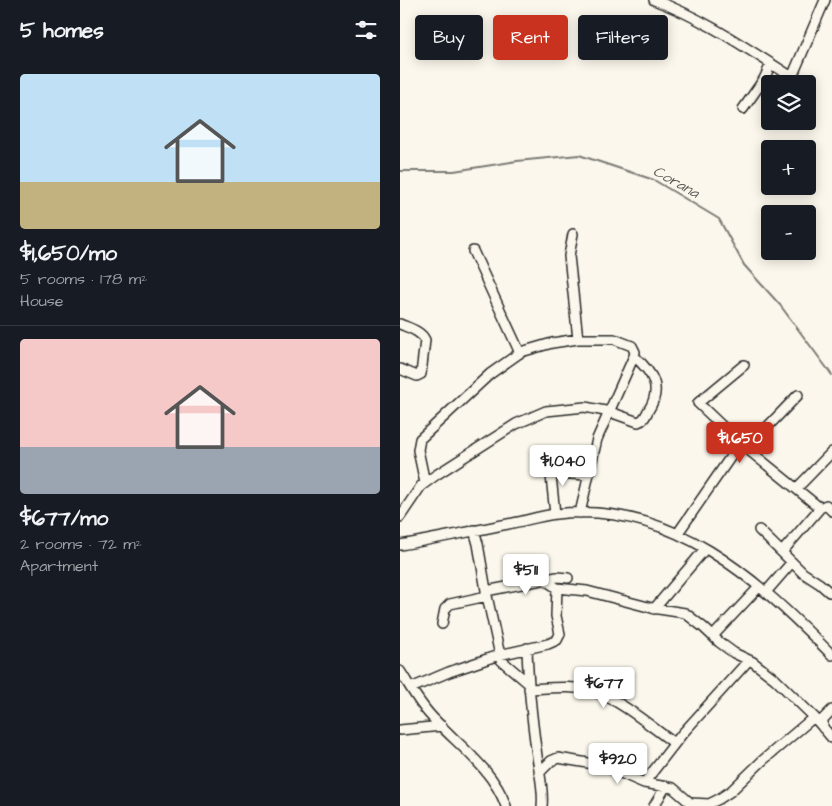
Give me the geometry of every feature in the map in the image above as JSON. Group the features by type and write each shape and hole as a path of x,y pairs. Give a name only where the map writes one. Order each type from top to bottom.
{"street":[{"path":"654,0 675,7 721,31 792,76 825,0"},
{"path":"743,109 764,79 771,64"},
{"path":"573,234 569,256 578,339"},
{"path":"473,251 520,353"},
{"path":"400,324 417,332 425,340 421,374 416,376 400,369"},
{"path":"425,483 418,450 420,438 490,374 520,353 552,343 578,339 614,339 632,346 635,352 597,439 587,475 580,513"},
{"path":"400,517 425,483 516,424 546,411 585,407 610,412 638,422 643,420 656,397 655,383 644,365 634,356"},
{"path":"744,365 698,403 743,446 820,508"},
{"path":"678,532 736,449 750,445 798,395"},
{"path":"797,488 832,452"},
{"path":"555,514 551,476 554,473 587,475"},
{"path":"782,552 820,508 826,506 832,511"},
{"path":"400,545 555,514 595,512 628,516 678,532 743,573 777,600 832,655"},
{"path":"474,530 499,655 504,664 529,686 594,691 606,696 674,743"},
{"path":"759,530 808,578 820,584 828,592 832,592"},
{"path":"654,609 705,548"},
{"path":"713,636 792,562"},
{"path":"442,624 445,609 450,604 486,593 557,577 568,578"},
{"path":"545,580 557,588 587,591 654,609 685,613 718,642 749,660 775,679 814,717 832,738"},
{"path":"411,688 449,672 499,655 548,644 560,638 556,610 557,588"},
{"path":"527,648 529,686 539,773 544,797 542,806"},
{"path":"644,783 674,743 749,660"},
{"path":"400,671 429,714 466,749 489,775 501,792 506,806"},
{"path":"823,728 823,719 832,710"},
{"path":"539,773 550,761 558,758 569,759 607,767 644,783 666,786 680,793 692,804 709,804 730,791 814,717"},
{"path":"400,730 442,726"},
{"path":"654,806 666,786"}],"waterway":[{"name":"Corana","path":"400,171 454,171 517,161 579,155 654,180 719,219 744,265 780,305 832,375"}]}
